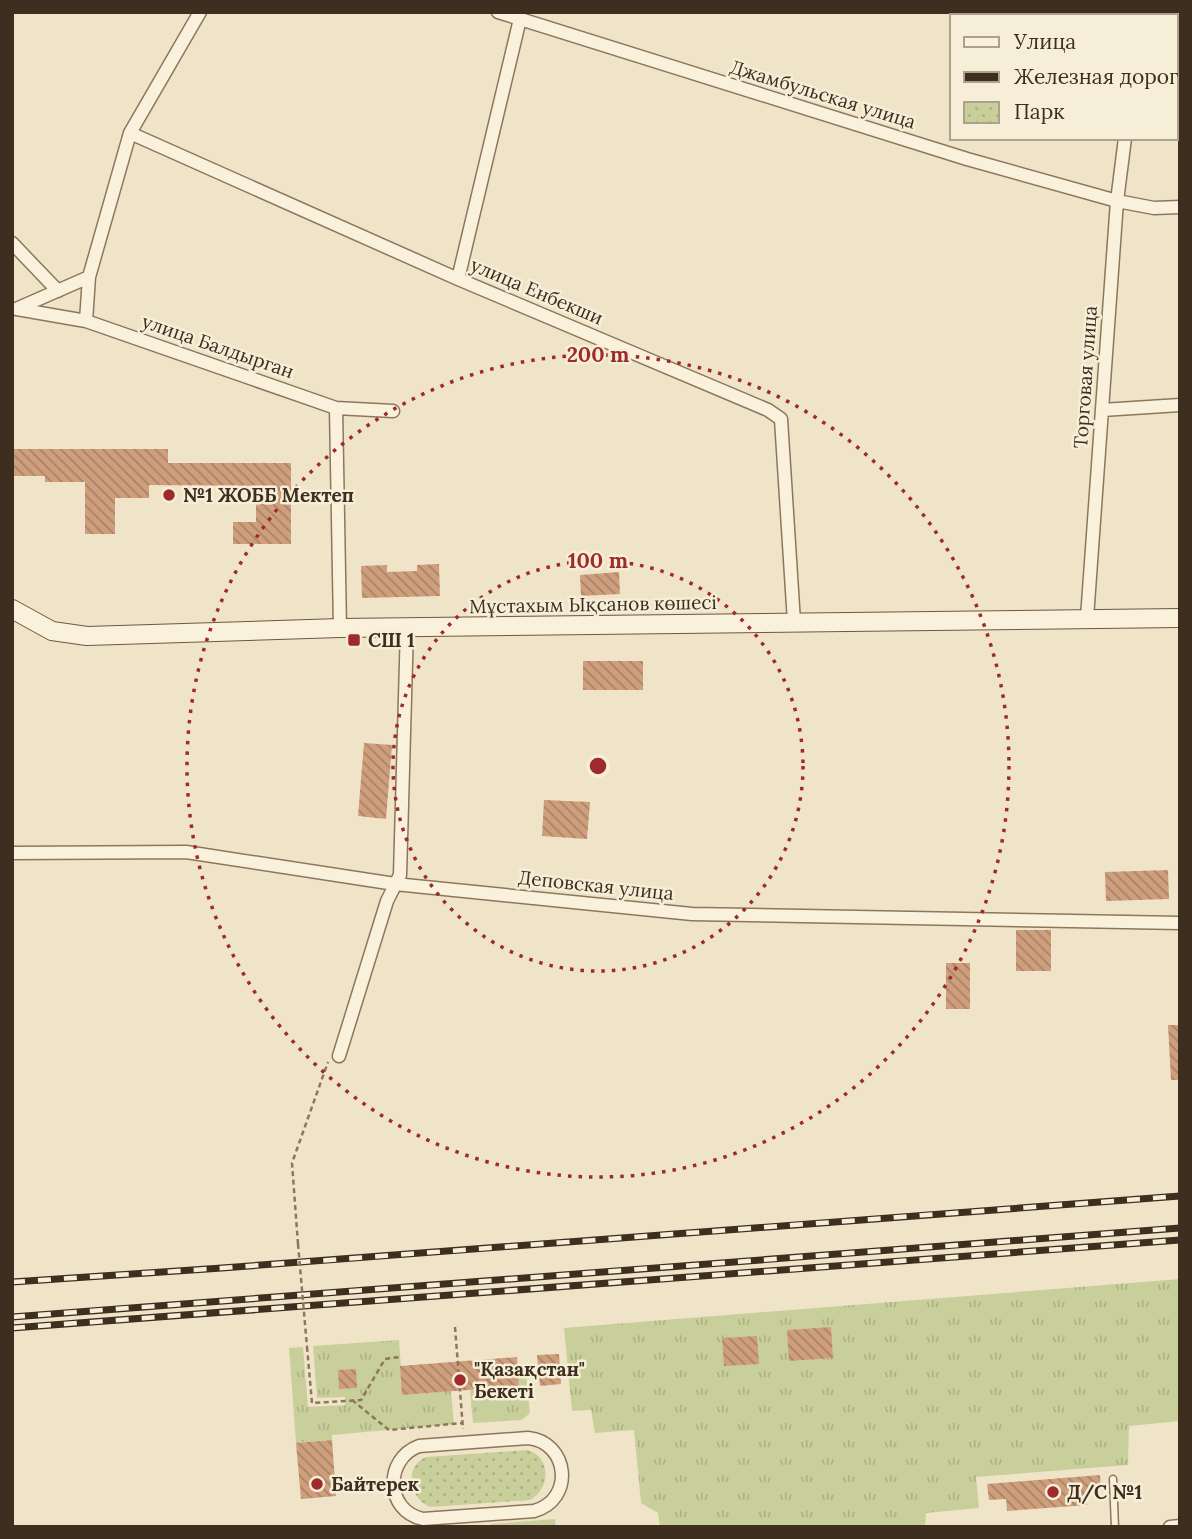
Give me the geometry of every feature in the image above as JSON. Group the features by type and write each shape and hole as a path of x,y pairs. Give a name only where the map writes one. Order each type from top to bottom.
{"main road":[{"name":"Мұстахым Ықсанов көшесі","path":"12,609 52,631 87,636 340,628 1180,618"}],"street":[{"path":"86,321 89,277 130,133 200,12"},
{"name":"Джамбульская улица","path":"498,12 967,159 1117,201 1154,208 1180,208"},
{"path":"458,279 520,19"},
{"name":"улица Енбекши","path":"130,133 458,279 768,410 781,419 794,622"},
{"name":"Торговая улица","path":"1087,618 1117,201 1125,140"},
{"path":"12,243 58,291"},
{"path":"14,310 89,277"},
{"name":"улица Балдырган","path":"14,310 86,321 336,408 393,411"},
{"path":"1102,410 1180,405"},
{"path":"336,408 340,628"},
{"path":"340,1053 387,901 401,870 407,627"},
{"name":"Деповская улица","path":"12,853 186,852 395,884 692,914 1180,923"},
{"path":"528,1437 548,1444 555,1452 561,1470 560,1488 556,1497 544,1508 480,1521 423,1519 407,1514 396,1497 395,1475 401,1455 419,1446 464,1443 528,1437"},
{"path":"1170,1527 1180,1526"}],"lane":[{"path":"1113,1479 1115,1527"}],"path":[{"path":"340,1053 332,1056 326,1066 292,1163 312,1403 361,1400 385,1359 400,1357"},
{"path":"455,1327 464,1443"},
{"path":"352,1400 389,1430 462,1423"}],"green space":[{"path":"1180,1279 1180,1421 1129,1426 1128,1465 976,1477 979,1508 926,1513 925,1527 660,1527 658,1513 641,1503 634,1430 595,1433 591,1410 572,1411 564,1328"},
{"path":"399,1340 403,1395 451,1391 454,1424 332,1435 332,1440 296,1443 289,1348 303,1347 308,1407 345,1405 345,1397 317,1398 313,1346"},
{"path":"526,1373 530,1413 522,1420 473,1423 470,1390 519,1386 518,1374"},
{"path":"528,1450 541,1460 546,1474 542,1489 530,1500 430,1507 423,1503 414,1490 414,1468 426,1457"},
{"path":"555,1519 556,1527 491,1527 491,1524"}],"building":[{"path":"12,449 168,449 168,463 291,463 291,544 233,544 233,522 256,522 256,486 149,485 149,498 115,498 115,534 85,534 85,482 45,482 45,476 12,476"},
{"path":"439,564 440,596 362,598 361,566 387,565 387,572 417,571 417,565"},
{"path":"619,572 620,594 581,596 580,575"},
{"path":"583,661 643,661 643,690 583,690"},
{"path":"364,743 392,745 386,819 358,816"},
{"path":"544,800 590,802 587,839 542,836"},
{"path":"1168,870 1169,899 1106,901 1105,872"},
{"path":"1016,930 1051,930 1051,971 1016,971"},
{"path":"946,963 970,963 970,1009 946,1009"},
{"path":"1168,1025 1180,1025 1180,1080 1171,1080"},
{"path":"831,1327 833,1358 789,1361 787,1330"},
{"path":"757,1336 759,1364 724,1366 722,1338"},
{"path":"559,1354 561,1384 540,1386 537,1355"},
{"name":"\"Қазақстан\" Бекеті","path":"517,1357 519,1386 402,1395 400,1366"},
{"path":"356,1369 357,1388 339,1389 338,1370"},
{"path":"332,1440 336,1496 301,1499 296,1443"},
{"name":"Д/С №1","path":"1100,1475 1101,1490 1086,1491 1087,1505 1007,1511 1006,1499 989,1500 987,1484"}],"railway":[{"path":"12,1282 1180,1196"},
{"path":"12,1317 1180,1228"},
{"path":"12,1328 1180,1240"}],"place":[{"name":"№1 ЖОББ Мектеп","path":"169,495"},
{"name":"СШ 1","path":"354,640"},
{"name":"\"Қазақстан\" Бекеті","path":"460,1380"},
{"name":"Байтерек","path":"317,1484"},
{"name":"Д/С №1","path":"1053,1492"}]}
